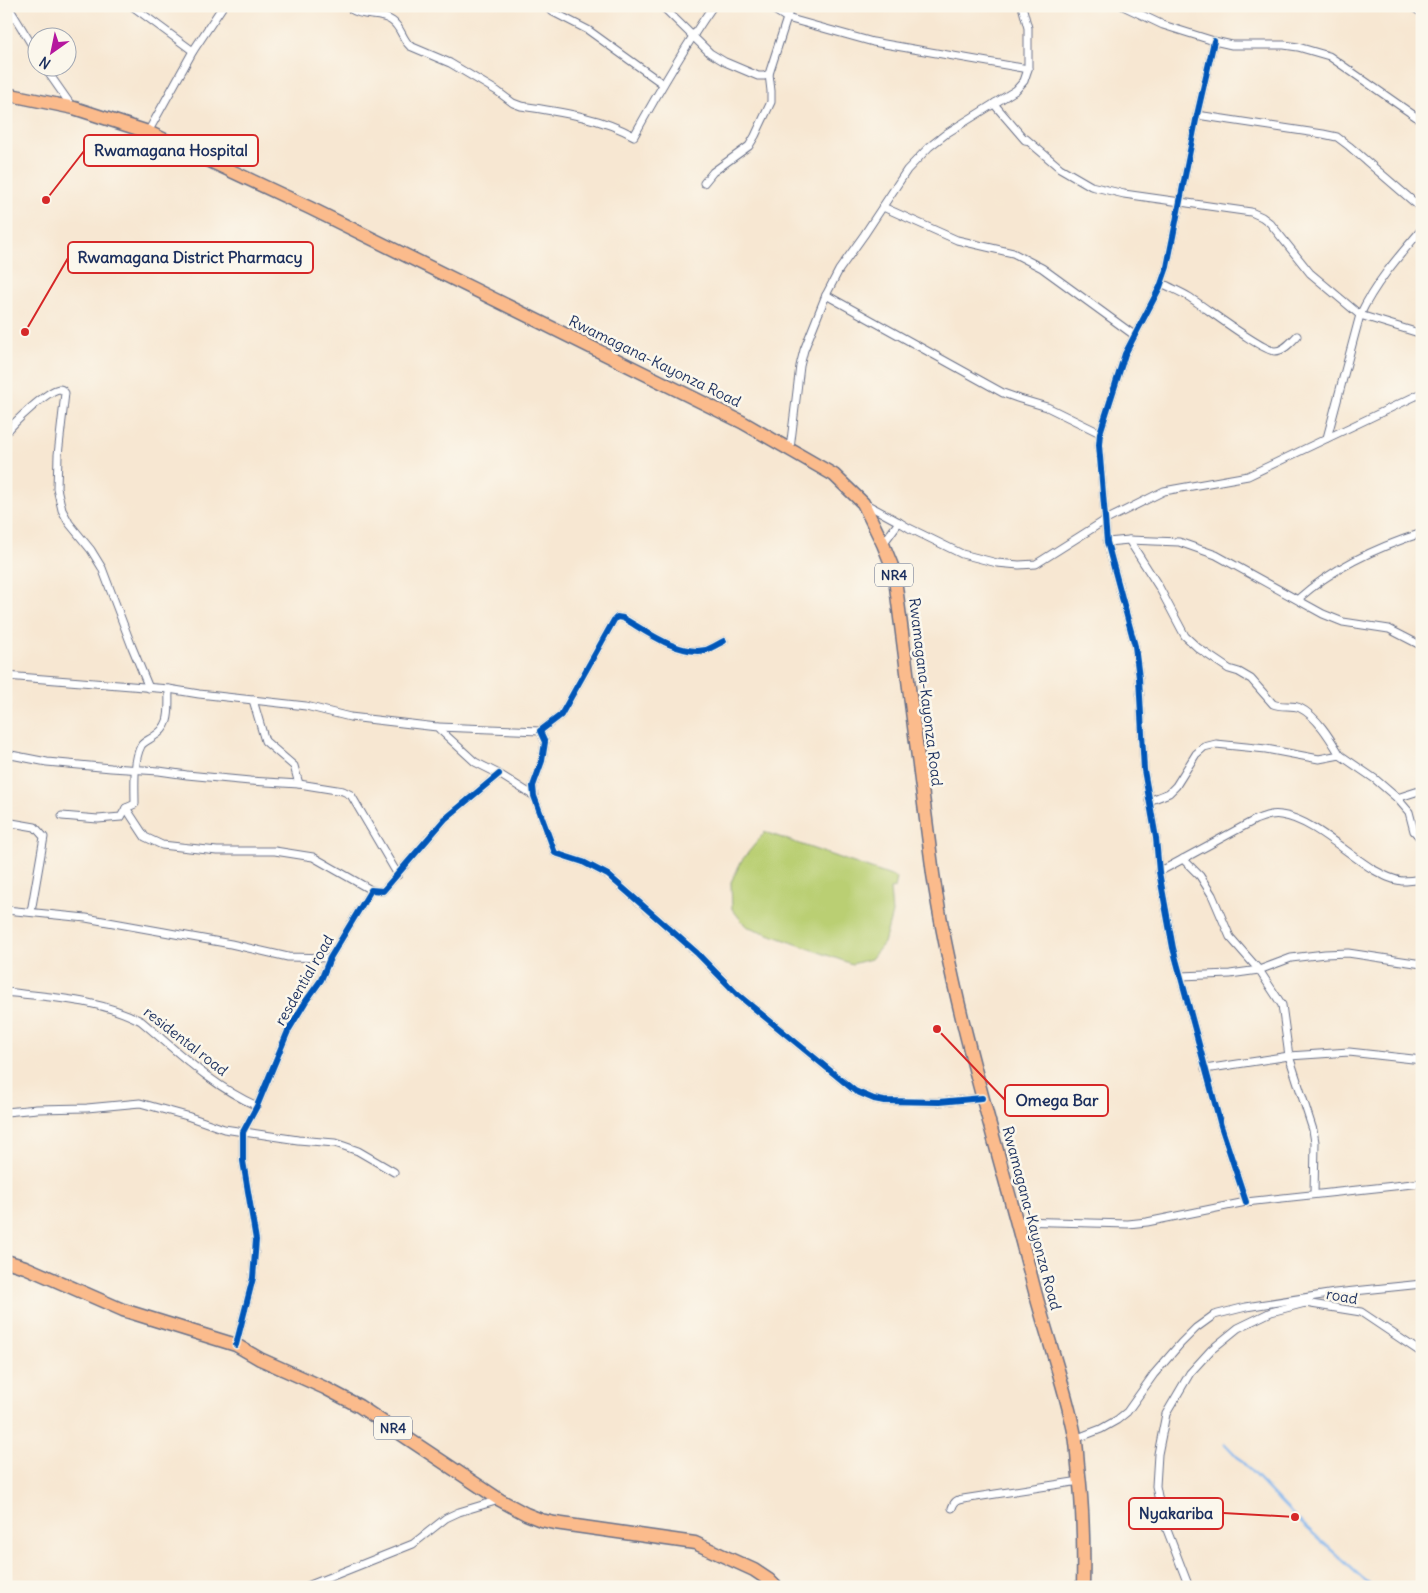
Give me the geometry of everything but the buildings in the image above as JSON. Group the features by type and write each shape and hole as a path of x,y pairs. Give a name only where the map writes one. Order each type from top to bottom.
{"highway":[{"name":"Rwamagana-Kayonza Road","path":"6,94 74,108 148,132 318,212 733,418 834,475 863,503 894,571 939,913 954,986 982,1098 1075,1439 1080,1481 1084,1553 1083,1587"},
{"name":"NR4","path":"6,1261 25,1267 132,1313 236,1345 260,1359 325,1388 359,1406 500,1500 540,1520 695,1543 754,1570 776,1587"}],"street":[{"path":"8,6 28,39"},
{"path":"132,6 193,51"},
{"path":"148,132 193,51 223,6"},
{"path":"351,6 351,9 357,13 385,17 394,22 405,42 410,46 450,63 488,85 513,103 589,118 611,125 634,136 692,36 713,6"},
{"path":"545,6 552,12 594,34 663,84"},
{"path":"662,6 710,53 725,62 758,76 769,74"},
{"path":"768,6 788,18 873,42 1028,69"},
{"path":"704,183 713,172 749,146 755,136 771,102 769,74 788,18 790,6"},
{"path":"790,449 800,366 804,350 826,295 839,270 907,170 929,147 947,133 1016,90 1024,81 1028,69 1028,28 1022,6"},
{"path":"1123,6 1163,25 1214,41 1232,45 1291,46 1329,56 1422,121"},
{"path":"1411,6 1422,14"},
{"path":"1214,41 1197,115 1167,267 1162,283 1125,354 1100,432 1098,445 1107,542 1135,646 1139,678 1144,770 1156,838 1159,872 1173,948 1221,1126 1246,1202"},
{"path":"52,78 74,108"},
{"path":"995,103 1025,140 1060,168 1091,186 1124,194 1251,212 1270,223 1310,273 1360,315 1422,334"},
{"path":"1197,115 1337,137 1422,208"},
{"path":"883,207 957,240 1013,253 1042,268 1134,335"},
{"path":"1327,438 1360,315 1366,302 1387,270 1422,229"},
{"path":"1162,283 1189,298 1270,351 1283,349 1297,336"},
{"path":"826,295 1003,393 1047,407 1100,432"},
{"path":"6,433 29,409 52,392 58,389 65,393 58,455 57,488 62,510 69,523 91,550 102,568 149,688"},
{"path":"863,503 962,554 997,563 1036,564 1104,521 1164,491 1248,476 1422,393"},
{"path":"883,544 899,522"},
{"path":"1298,599 1314,584 1358,558 1422,533"},
{"path":"1107,542 1129,540 1179,542 1216,555 1323,614 1343,622 1389,630 1422,646"},
{"path":"1129,540 1185,636 1198,648 1228,669 1251,678 1276,706 1299,707 1305,711 1328,735 1340,755 1360,768 1397,798 1409,812 1414,830 1422,840"},
{"path":"6,676 169,689 306,706 350,717 438,727 540,731 561,715 593,655 617,617 623,618 673,646 685,650 708,649 724,641"},
{"path":"62,816 98,819 121,817 126,808 135,804 135,770 140,747 166,727 168,721 169,689"},
{"path":"254,700 265,741 294,766 299,784"},
{"path":"438,727 475,762 499,774 534,796"},
{"path":"540,731 544,742 542,761 533,786 534,796 555,853 583,862 608,875 697,953 737,994 855,1091 874,1099 884,1100 939,1102 982,1098"},
{"path":"1148,801 1169,793 1176,786 1196,754 1204,747 1216,744 1266,749 1319,759 1340,755"},
{"path":"6,754 48,762 299,784 343,791 350,795 398,875"},
{"path":"126,808 145,837 162,845 217,850 275,851 314,857 371,890 383,891 445,819 499,774"},
{"path":"1397,798 1422,790"},
{"path":"1159,872 1255,820 1272,815 1282,815 1310,826 1359,861 1388,878 1402,881 1422,879"},
{"path":"6,822 37,828 44,836 31,912"},
{"path":"1183,859 1200,876 1212,894 1230,937 1259,970 1282,1005 1289,1056 1314,1136 1314,1194"},
{"name":"resdential road","path":"236,1345 253,1278 256,1240 243,1161 243,1132 257,1106 288,1031 321,980 330,958 371,890"},
{"name":"resdential road","path":"6,910 86,918 231,944 288,957 330,958"},
{"path":"1181,976 1230,974 1259,970 1291,958 1326,954 1348,953 1422,964"},
{"name":"residental road","path":"6,992 82,1001 141,1020 216,1083 237,1097 257,1106"},
{"path":"1205,1069 1289,1056 1349,1052 1422,1060"},
{"path":"6,1112 87,1108 140,1102 224,1129 335,1143 358,1151 394,1172"},
{"path":"1017,1221 1128,1224 1147,1222 1246,1202 1422,1183"},
{"path":"1075,1439 1101,1429 1127,1412 1167,1358 1189,1334 1208,1318 1237,1309 1352,1291 1422,1284"},
{"path":"1189,1587 1162,1517 1156,1486 1158,1454 1166,1414 1190,1372 1211,1350 1238,1328 1271,1312 1305,1303 1314,1297"},
{"name":"road","path":"1305,1303 1361,1312 1422,1353"},
{"path":"952,1508 953,1503 957,1500 1080,1481"},
{"path":"305,1587 413,1544 440,1522 459,1512 500,1500"}],"green space":[{"path":"765,832 897,878 895,888 890,889 892,913 884,943 871,959 852,964 746,926 732,909 731,882 742,860"}],"waterway":[{"path":"1225,1444 1295,1517 1372,1587"}],"cycle path":[{"path":"1214,41 1197,115 1167,267 1160,287 1125,354 1100,433 1099,445 1107,542 1135,646 1139,678 1144,770 1156,838 1159,872 1173,948 1221,1126 1246,1202"},
{"path":"724,641 706,650 684,649 663,641 623,618 617,617 614,620 561,715 540,731 545,742 542,761 533,786 534,796 555,853 583,862 608,875 697,953 737,994 855,1091 884,1101 939,1102 982,1098"},
{"path":"236,1345 253,1278 256,1240 243,1161 243,1132 257,1106 288,1031 321,980 330,958 371,890 383,891 445,819 499,774"}],"place":[{"name":"Rwamagana Hospital","path":"46,200"},
{"name":"Rwamagana District Pharmacy","path":"25,332"},
{"name":"Omega Bar","path":"937,1029"},
{"name":"Nyakariba","path":"1295,1517"}]}
